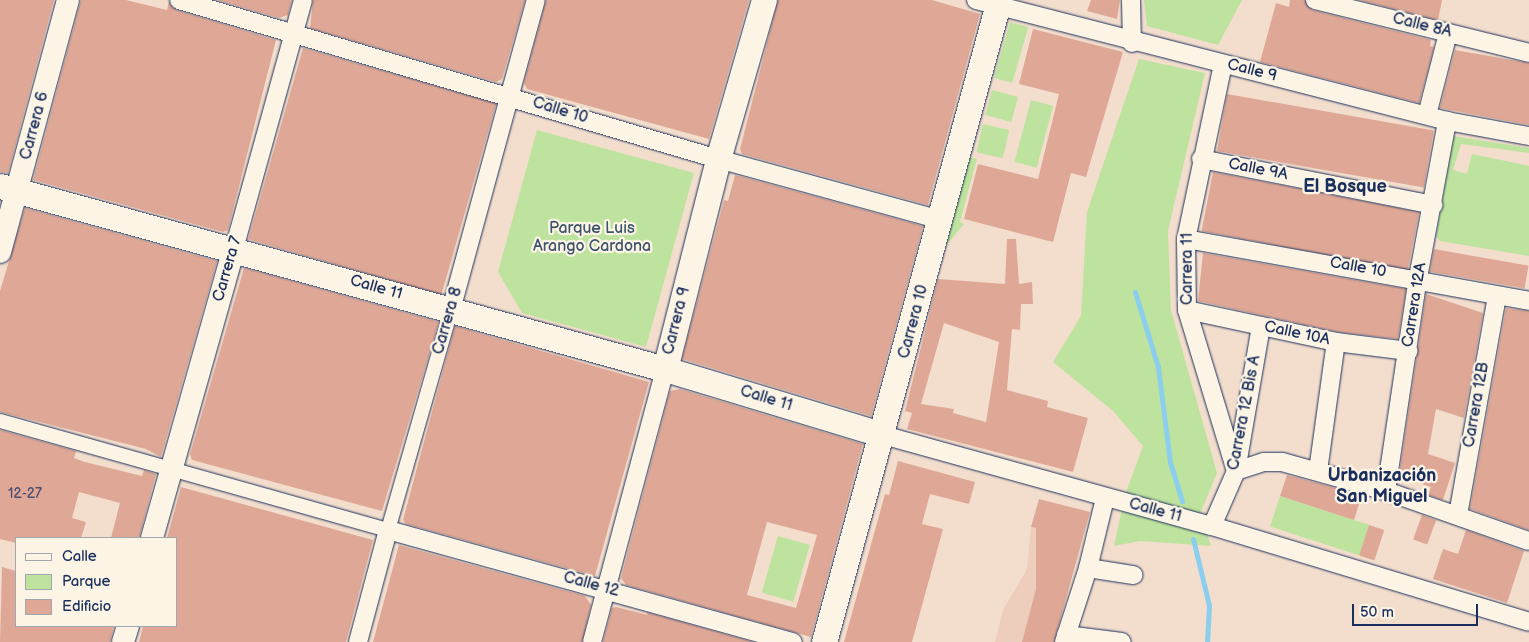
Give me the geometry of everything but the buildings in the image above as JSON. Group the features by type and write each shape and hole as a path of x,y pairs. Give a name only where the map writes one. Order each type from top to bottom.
{"main road":[{"name":"Carrera 9","path":"665,369 718,160 764,0"},
{"name":"Carrera 10","path":"824,642 883,435 941,220 991,2"},
{"name":"Calle 11","path":"9,188 665,369 883,435"}],"street":[{"name":"Carrera 6","path":"0,252 9,188 68,0"},
{"name":"Calle 10","path":"179,0 294,31 718,160 941,220"},
{"name":"Carrera 7","path":"152,537 303,0"},
{"name":"Carrera 8","path":"358,642 536,0"},
{"path":"1131,0 1132,42"},
{"name":"Calle 8A","path":"1315,0 1529,53"},
{"name":"Calle 9","path":"991,2 1132,42 1447,120 1529,136"},
{"path":"1427,115 1448,33"},
{"name":"Carrera 11","path":"1223,64 1186,239 1187,310 1236,472"},
{"name":"Carrera 12A","path":"1386,491 1418,278 1447,120"},
{"name":"Calle 9A","path":"1202,159 1433,204"},
{"name":"Calle 10","path":"1186,239 1418,278 1529,301"},
{"name":"Carrera 12B","path":"1458,515 1498,296"},
{"name":"Calle 10A","path":"1187,310 1336,342 1408,351"},
{"name":"Carrera 12 Bis A","path":"1212,526 1236,472 1261,326"},
{"path":"1318,471 1336,342"},
{"name":"Carrera 9","path":"592,642 665,369"},
{"path":"0,421 388,530"},
{"name":"Calle 11","path":"883,435 1105,498 1212,526 1529,622"},
{"path":"1236,472 1264,462 1318,471 1386,491 1529,541"},
{"path":"1105,498 1088,568 1065,638 1122,642"},
{"name":"Calle 12","path":"388,530 793,642"},
{"path":"1088,568 1132,575"},
{"path":"123,642 128,627"}],"shaded area":[{"path":"1031,527 1039,529 1046,642 995,642 1003,610 1027,569"}],"green space":[{"path":"1144,0 1242,0 1218,45 1147,26"},
{"path":"1010,22 1028,27 1012,83 994,78"},
{"path":"1139,59 1205,73 1168,231 1171,310 1217,473 1201,512 1211,546 1140,541 1114,546 1126,492 1143,446 1113,411 1053,362 1081,316 1087,212"},
{"path":"992,90 1018,97 1011,122 985,115"},
{"path":"1031,100 1053,106 1037,168 1014,162"},
{"path":"983,124 1009,130 1003,158 976,152"},
{"name":"Parque Luis Arango Cardona","path":"537,130 694,173 646,347 522,313 498,272"},
{"path":"1453,136 1529,148 1529,153 1461,144 1453,170 1467,174 1472,154 1529,166 1529,256 1440,241 1436,236"},
{"path":"967,157 977,159 960,222 964,224 944,248"},
{"path":"1280,496 1369,525 1360,555 1270,526"},
{"path":"778,536 810,545 793,602 762,593"}],"waterway":[{"path":"1135,292 1158,367 1170,462 1182,501"},
{"path":"1193,539 1209,605 1207,642"}],"district":[{"name":"El Bosque","path":"1345,187"},
{"name":"Urbanización San Miguel","path":"1382,487"}]}
